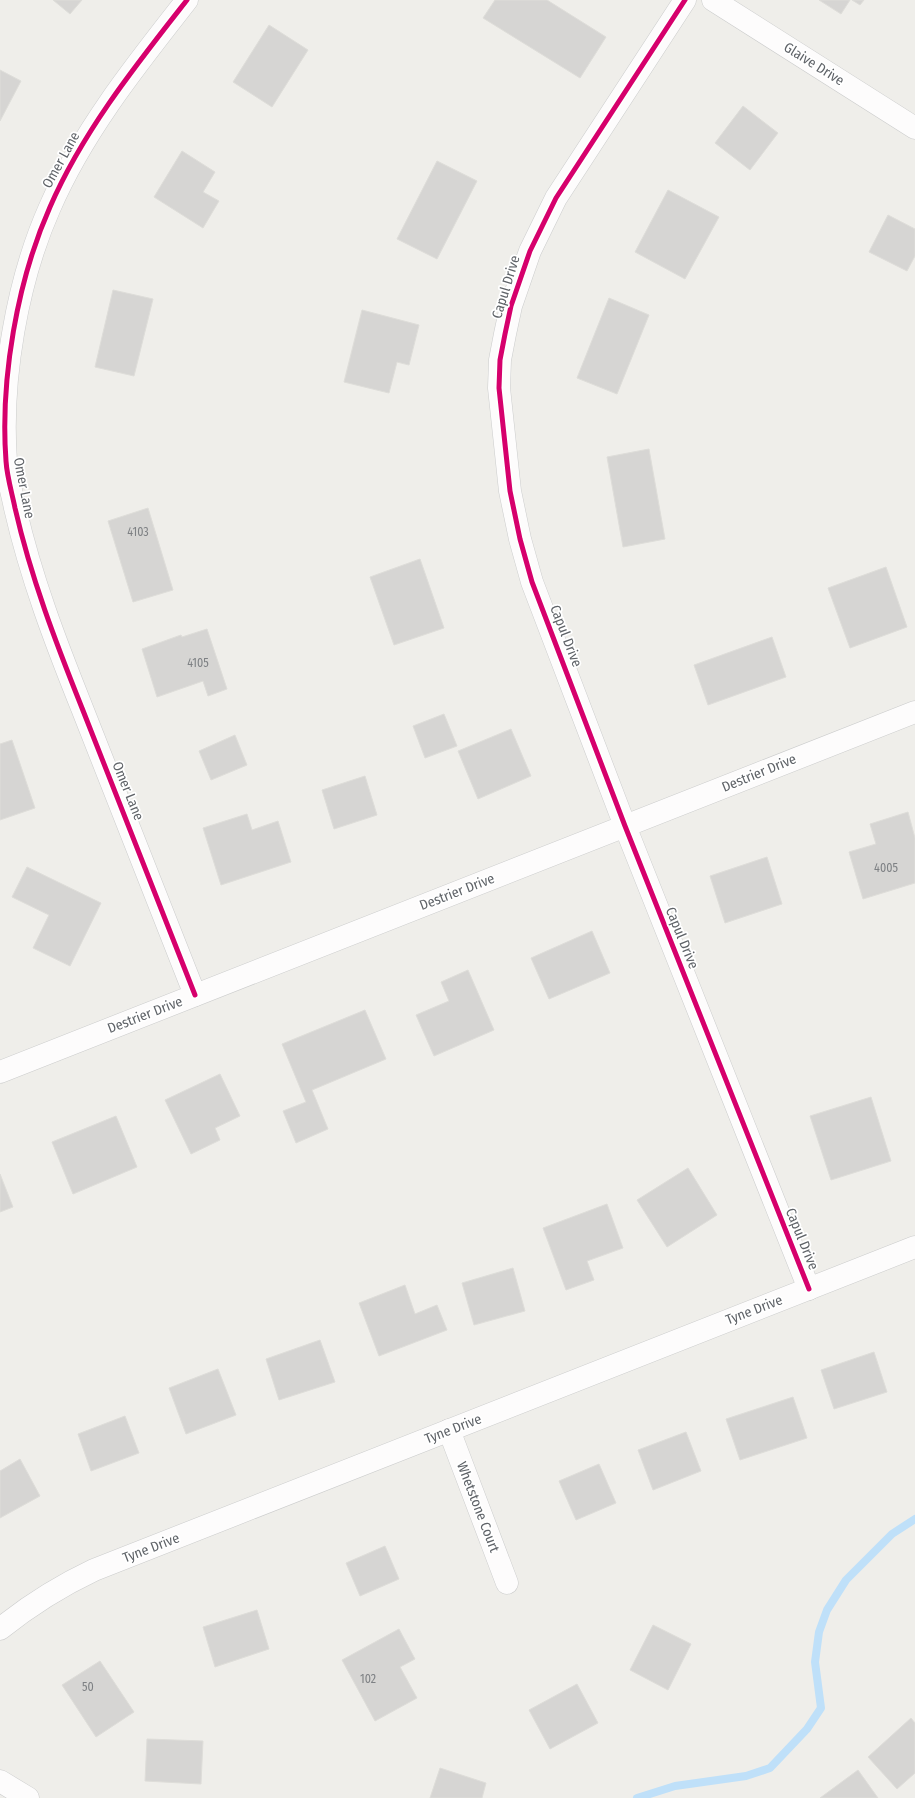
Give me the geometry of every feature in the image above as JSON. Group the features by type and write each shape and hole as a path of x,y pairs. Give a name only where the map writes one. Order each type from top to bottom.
{"street":[{"name":"Omer Lane","path":"187,0 134,68 93,126 67,170 49,209 34,249 19,301 4,398 4,437 6,464 10,487 32,574 56,642 196,995"},
{"name":"Capul Drive","path":"685,0 556,198 528,258 512,306 500,360 499,388 510,491 520,539 532,582 625,826 809,1289"},
{"name":"Glaive Drive","path":"713,0 915,128"},
{"name":"Destrier Drive","path":"0,1072 915,712"},
{"name":"Tyne Drive","path":"0,1630 28,1607 63,1584 94,1570 915,1247"},
{"name":"Whetstone Court","path":"449,1430 508,1583"},
{"path":"0,1780 28,1798"}],"building":[{"path":"53,0 82,0 70,14"},
{"path":"495,0 547,0 606,37 580,78 483,18"},
{"path":"819,0 850,0 841,14"},
{"path":"852,0 864,0 860,5"},
{"path":"269,25 308,50 272,107 233,82"},
{"path":"0,70 21,81 0,121"},
{"path":"743,106 778,133 750,170 715,143"},
{"path":"182,151 215,172 203,192 219,201 203,228 154,197"},
{"path":"437,161 477,181 437,259 397,239"},
{"path":"668,190 719,217 685,279 635,252"},
{"path":"888,215 915,229 915,256 907,271 869,252"},
{"path":"113,290 153,299 134,376 95,367"},
{"path":"609,298 649,315 617,394 577,378"},
{"path":"362,310 419,325 409,365 397,362 389,393 344,382"},
{"path":"649,449 665,539 623,547 607,457"},
{"path":"148,508 173,590 133,602 108,521"},
{"path":"420,559 444,628 394,645 370,577"},
{"path":"886,567 907,627 850,648 828,588"},
{"path":"207,629 227,689 208,696 203,681 157,697 142,649 181,635 182,637"},
{"path":"772,637 786,677 708,705 694,665"},
{"path":"444,714 457,746 425,758 413,726"},
{"path":"511,729 531,776 478,799 458,751"},
{"path":"235,735 247,765 211,780 199,751"},
{"path":"12,740 35,808 0,820 0,744"},
{"path":"365,776 377,815 334,829 322,790"},
{"path":"908,812 915,838 915,883 863,899 849,852 876,844 870,824"},
{"path":"247,814 252,830 278,821 291,862 221,885 203,828"},
{"path":"767,857 782,904 725,923 710,876"},
{"path":"27,867 101,903 70,966 33,948 49,915 12,897"},
{"path":"592,931 610,973 549,999 531,958"},
{"path":"468,970 494,1030 434,1056 416,1015 449,1001 441,982"},
{"path":"365,1010 386,1059 312,1090 328,1129 296,1143 283,1111 306,1102 282,1044"},
{"path":"220,1074 240,1116 215,1128 220,1140 191,1154 165,1100"},
{"path":"871,1097 891,1161 831,1180 810,1116"},
{"path":"116,1116 137,1167 73,1194 52,1142"},
{"path":"688,1168 717,1215 667,1247 637,1200"},
{"path":"0,1174 13,1207 0,1212"},
{"path":"607,1204 623,1248 587,1261 594,1280 566,1290 543,1228"},
{"path":"513,1268 525,1311 474,1325 462,1283"},
{"path":"405,1285 415,1314 437,1305 447,1330 379,1356 359,1303"},
{"path":"320,1340 335,1382 279,1400 266,1359"},
{"path":"874,1352 887,1392 834,1409 821,1370"},
{"path":"218,1369 236,1415 186,1434 169,1388"},
{"path":"793,1397 807,1438 740,1460 726,1419"},
{"path":"125,1416 139,1453 91,1471 78,1434"},
{"path":"686,1432 701,1471 653,1490 638,1450"},
{"path":"20,1459 40,1496 0,1518 0,1471"},
{"path":"599,1464 616,1503 576,1520 559,1481"},
{"path":"385,1546 399,1579 360,1596 346,1563"},
{"path":"257,1610 269,1649 215,1667 203,1627"},
{"path":"653,1625 691,1644 668,1690 630,1670"},
{"path":"399,1629 415,1659 400,1667 417,1698 375,1721 342,1660"},
{"path":"100,1661 134,1712 96,1737 62,1685"},
{"path":"577,1684 598,1723 550,1749 529,1710"},
{"path":"911,1718 915,1723 915,1773 897,1789 868,1757"},
{"path":"147,1739 203,1741 201,1784 145,1781"},
{"path":"440,1768 486,1783 482,1798 430,1798"},
{"path":"858,1770 878,1798 820,1798"}],"waterway":[{"path":"637,1798 675,1786 746,1776 770,1768 807,1729 821,1708 815,1662 819,1632 827,1610 846,1580 892,1534 915,1519"}],"cycle path":[{"path":"187,0 130,74 94,125 63,179 50,207 38,236 28,267 13,331 6,398 5,430 7,473 21,534 36,585 72,684 195,995"},
{"path":"685,0 556,198 530,251 511,306 500,360 499,388 510,491 520,539 532,582 625,826 809,1289"}]}
